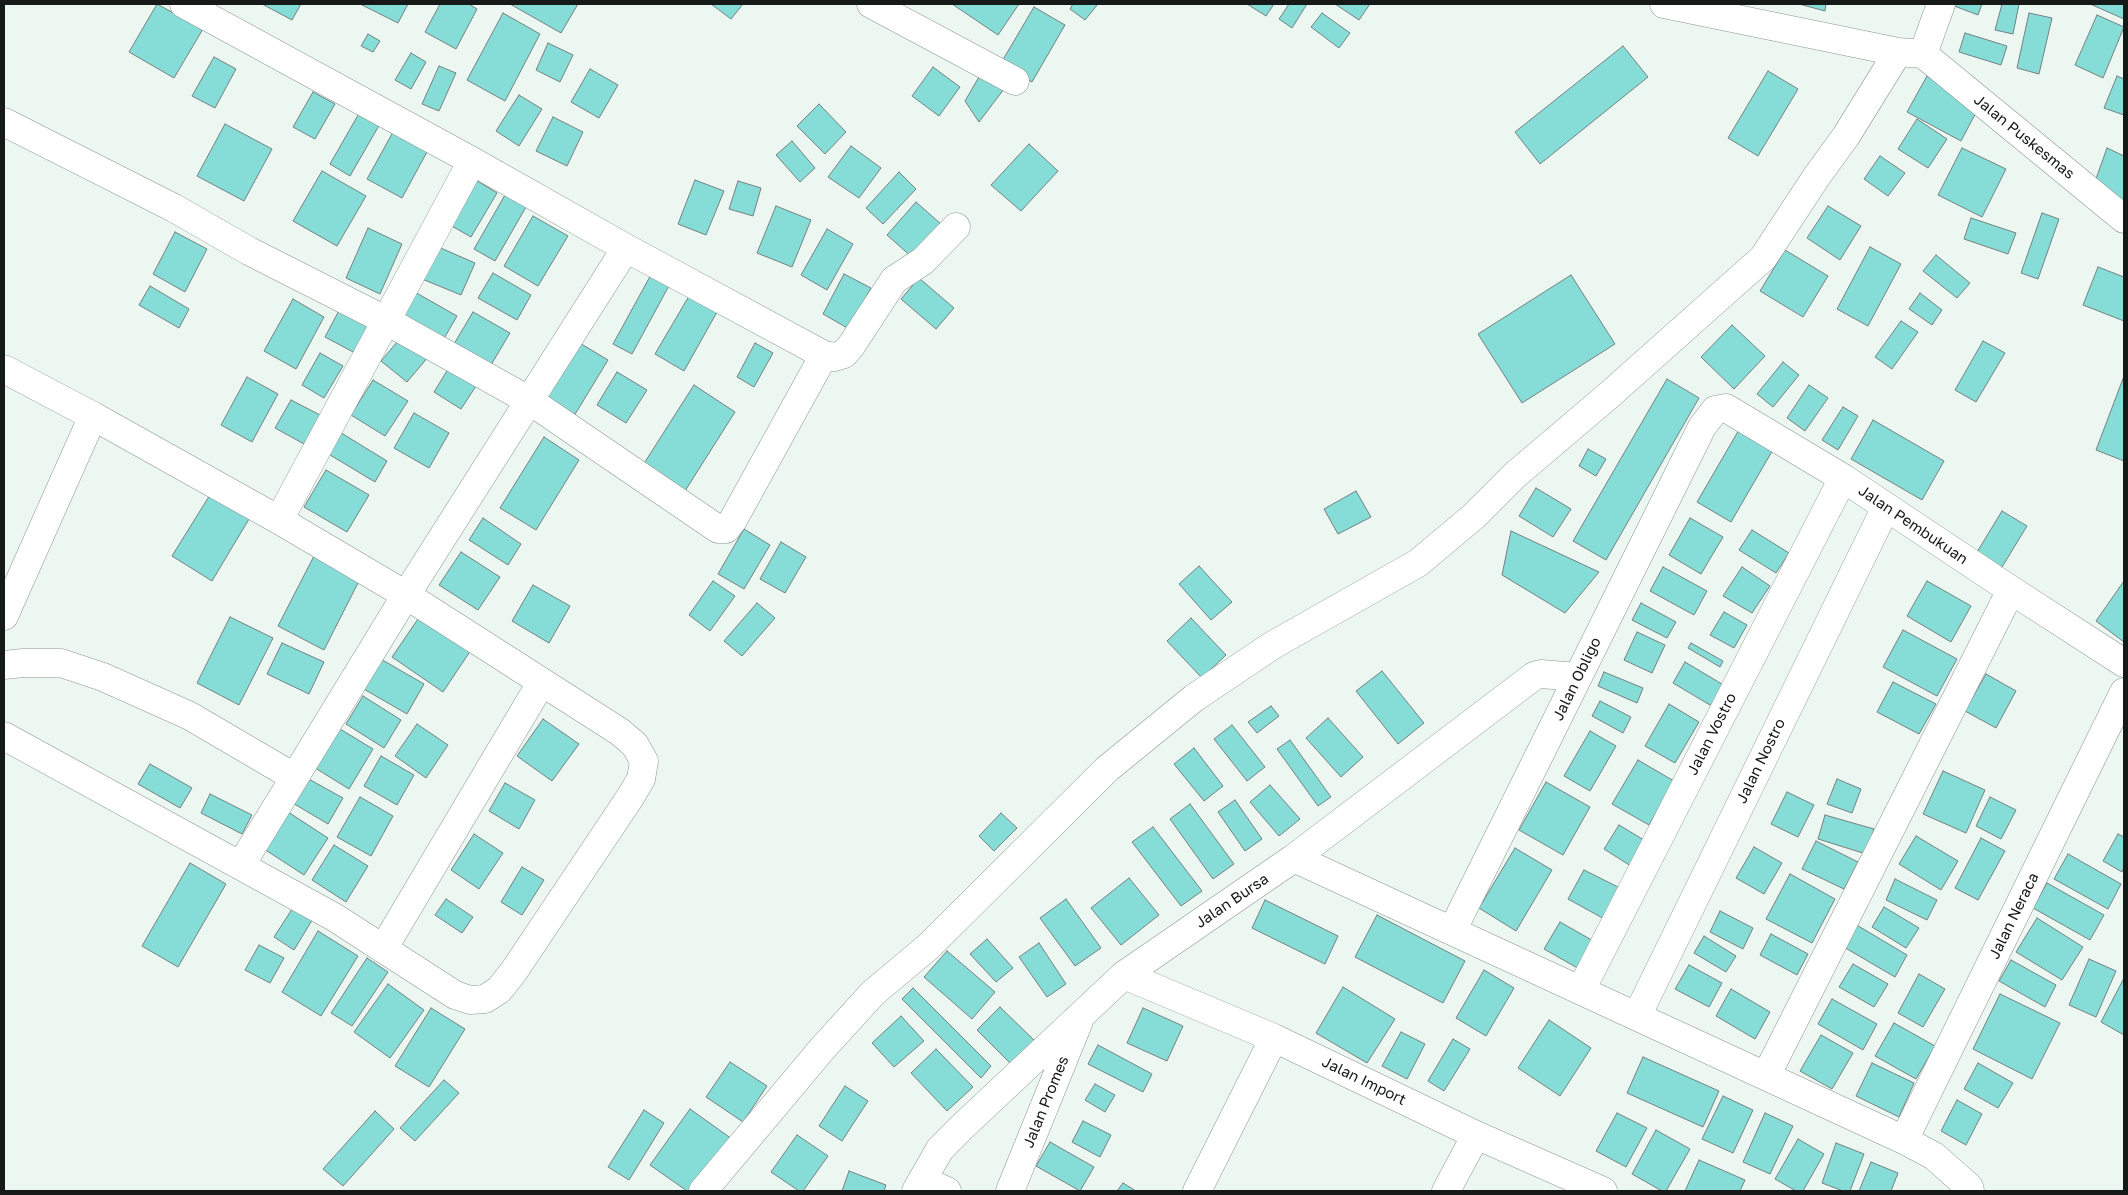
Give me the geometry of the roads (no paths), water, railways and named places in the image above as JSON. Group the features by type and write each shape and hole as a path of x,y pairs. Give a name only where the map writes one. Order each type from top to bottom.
{"street":[{"path":"184,4 472,161 626,248 824,354 834,357 844,354 851,346 894,280 923,261 956,227"},
{"path":"871,4 1015,81"},
{"path":"1664,4 1911,53"},
{"path":"703,1191 822,1048 873,993 929,946 1107,769 1194,698 1273,645 1418,563 1474,516 1515,474 1608,396 1763,258 1817,176 1911,53 1942,4"},
{"name":"Jalan Puskesmas","path":"1911,53 2124,220"},
{"path":"4,122 174,208 249,251 387,321 530,402 708,525 718,529 726,529 733,520 824,354"},
{"path":"279,520 472,161"},
{"path":"241,865 406,596 626,248"},
{"path":"4,369 93,416 279,520 406,596 620,732 636,745 644,761 641,779 631,796 514,971 499,990 485,999 470,1000 455,995 334,917 4,736"},
{"name":"Jalan Pembukuan","path":"1702,426 1715,410 1726,408 1843,478 2124,663"},
{"path":"4,616 93,416"},
{"name":"Jalan Obligo","path":"1452,931 1702,426"},
{"name":"Jalan Vostro","path":"1580,990 1843,478"},
{"name":"Jalan Nostro","path":"1637,1016 1886,507"},
{"path":"1766,1076 2011,590"},
{"path":"4,665 61,663 103,677 190,716 294,777"},
{"name":"Jalan Bursa","path":"919,1186 940,1149 1124,974 1294,858 1534,676 1541,674 1578,677"},
{"path":"383,949 541,683"},
{"name":"Jalan Neraca","path":"1904,1140 2124,692"},
{"path":"1294,858 1904,1140 1934,1156 1969,1187 1970,1191"},
{"name":"Jalan Import","path":"1124,974 1274,1038 1476,1135 1603,1191"},
{"name":"Jalan Promes","path":"1010,1191 1082,1013"},
{"path":"1196,1191 1274,1038"},
{"path":"1446,1191 1476,1135"},
{"path":"919,1186 947,1191"}]}
